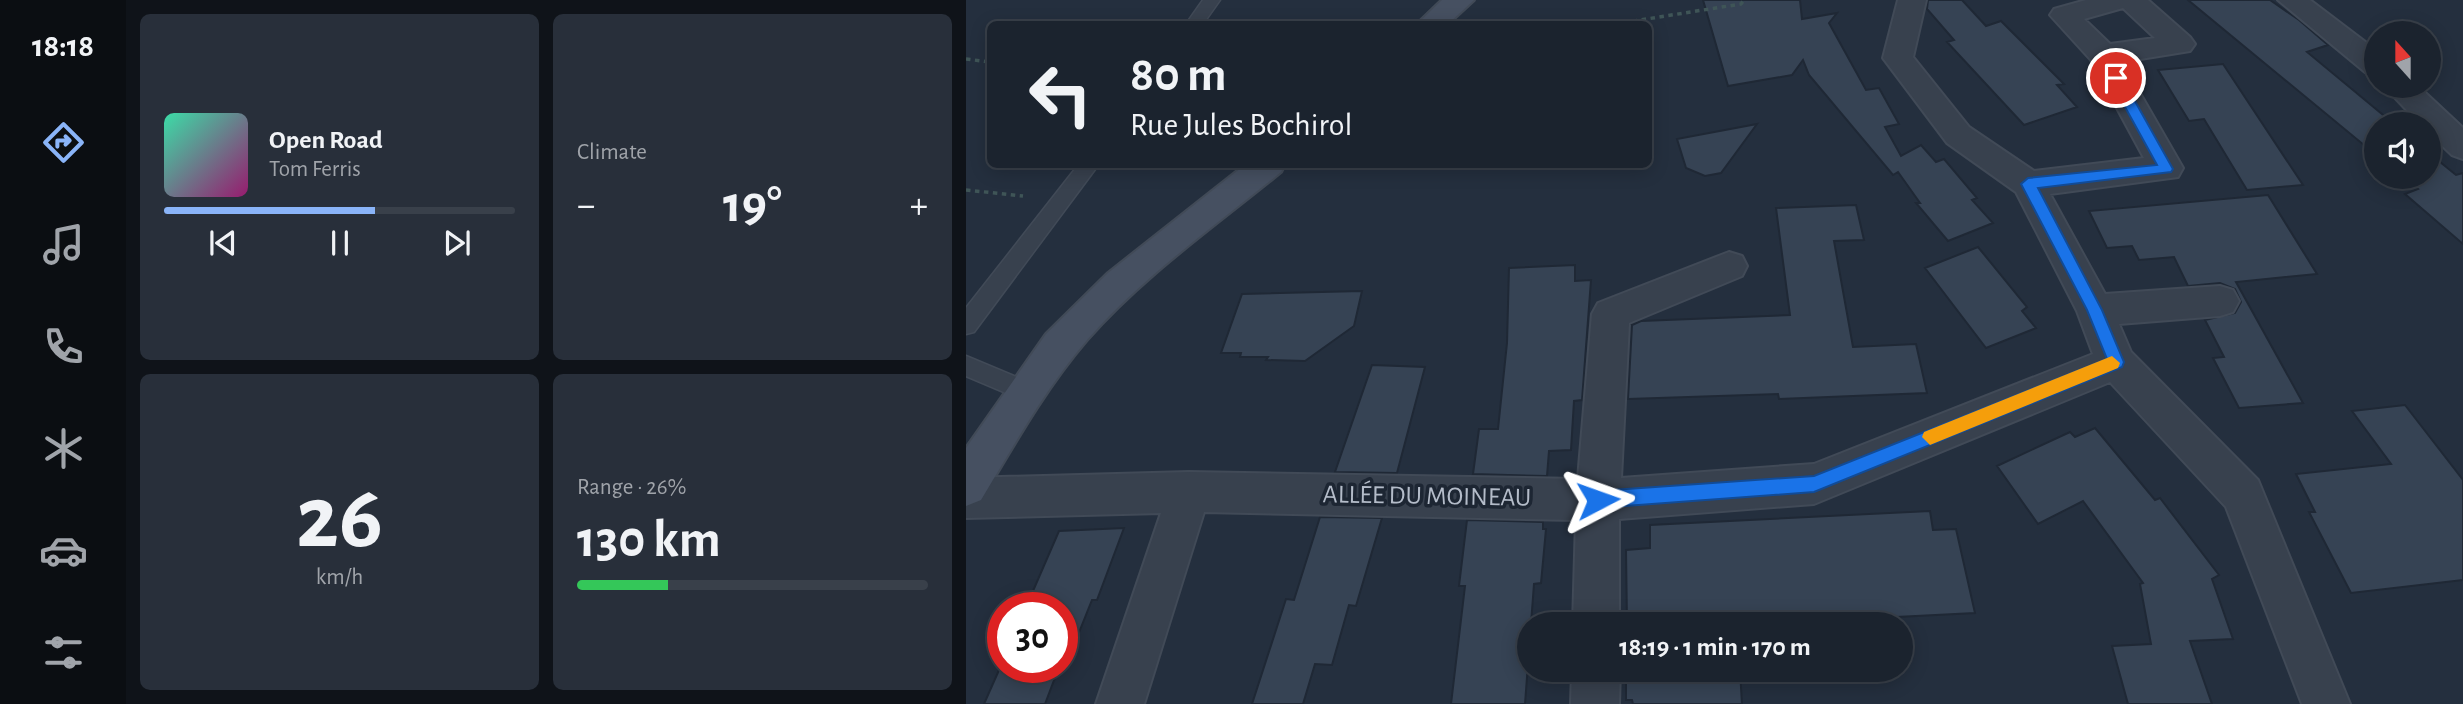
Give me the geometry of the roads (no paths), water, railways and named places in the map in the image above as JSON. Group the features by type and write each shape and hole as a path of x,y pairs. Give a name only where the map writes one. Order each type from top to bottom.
{"street":[{"path":"1435,21 1460,0"},
{"path":"1912,0 1898,58 1958,135 2028,184 2095,310 2116,362 2243,494 2326,704"},
{"path":"2028,184 2166,169 2103,55 2064,15 2120,0"},
{"path":"2103,55 2180,44 2131,0"},
{"path":"2292,0 2364,56"},
{"path":"2412,98 2463,147"},
{"path":"966,486 1025,391 1075,328 1131,274 1264,168"},
{"path":"1596,612 1598,500 1611,314 1729,266"},
{"path":"2095,310 2220,301"},
{"name":"ALLÉE DU MOINEAU","path":"966,498 1189,492 1598,500 1814,484 2116,362"},
{"path":"1121,704 1189,492"},
{"path":"1595,704 1596,682"}],"lane":[{"path":"1196,21 1212,0"},
{"path":"966,325 1087,168"},
{"path":"966,366 1025,391"}]}
